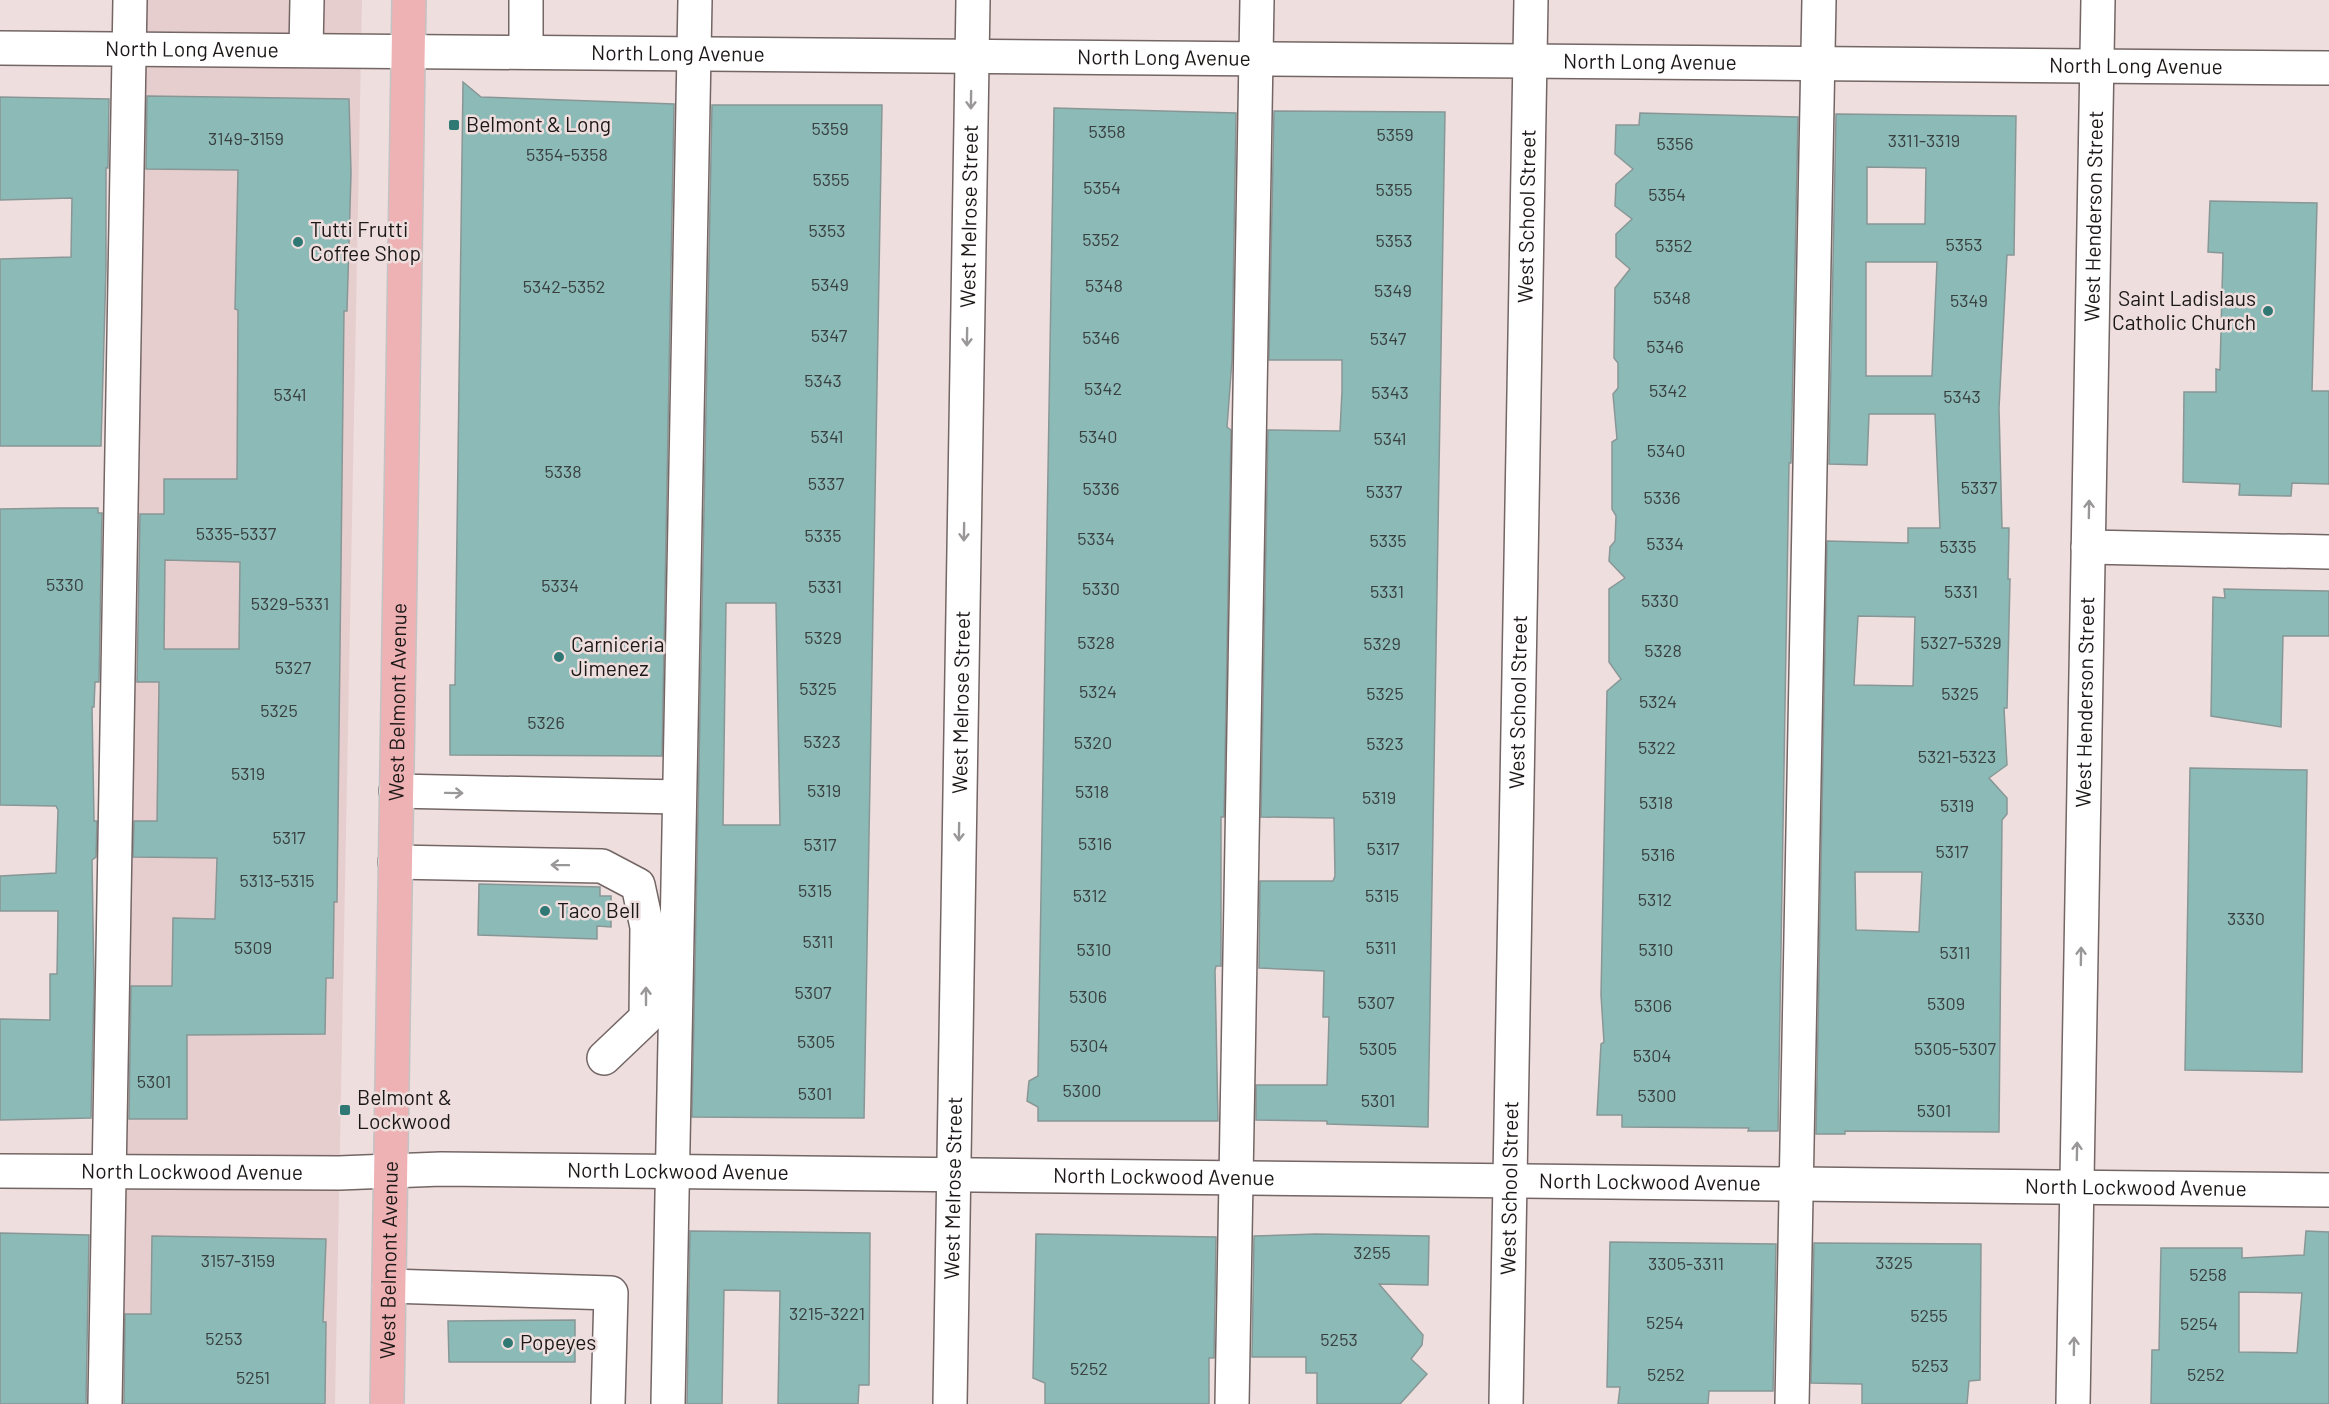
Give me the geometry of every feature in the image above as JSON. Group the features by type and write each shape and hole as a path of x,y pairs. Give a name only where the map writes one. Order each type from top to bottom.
{"main road":[{"name":"West Belmont Avenue","path":"387,1404 409,0"}],"street":[{"path":"105,1404 130,0"},
{"path":"306,50 307,0"},
{"path":"526,0 526,52"},
{"path":"668,1404 695,0"},
{"name":"West Melrose Street","path":"950,1404 973,0"},
{"path":"1232,1404 1257,0"},
{"name":"West School Street","path":"1506,1404 1531,0"},
{"path":"1792,1404 1819,0"},
{"name":"West Henderson Street","path":"2073,1404 2098,0"},
{"name":"North Long Avenue","path":"0,48 2329,68"},
{"path":"2088,547 2329,552"},
{"path":"396,791 680,797"},
{"path":"395,862 602,866 638,885 646,927 646,1018 604,1058"},
{"name":"North Lockwood Avenue","path":"0,1171 390,1172 441,1168 2329,1190"},
{"path":"388,1286 611,1293 608,1404"},
{"path":"455,1288 483,1307 572,1310 610,1327"}],"shaded area":[{"path":"131,0 362,0 335,1404 111,1404"}],"building":[{"path":"463,82 481,97 674,104 662,756 450,755 450,685 455,685"},
{"path":"147,96 349,99 351,173 347,311 344,311 337,902 334,902 333,978 326,978 325,1034 187,1035 187,1119 129,1119 131,986 172,986 173,918 215,919 217,858 133,857 134,821 157,821 159,682 137,682 140,514 164,514 164,479 237,479 238,310 235,309 238,170 146,169","holes":["165,560 240,562 239,649 164,649"]},
{"path":"0,97 109,99 101,446 0,446 0,259 71,257 72,198 0,200"},
{"path":"712,105 882,105 864,1118 692,1117","holes":["726,603 776,603 780,825 723,825"]},
{"path":"1054,108 1236,113 1232,360 1227,427 1231,430 1224,817 1221,817 1221,966 1216,966 1215,970 1218,1121 1038,1121 1038,1107 1027,1101 1029,1081 1038,1076"},
{"path":"1274,111 1445,112 1428,1127 1327,1124 1327,1121 1256,1120 1256,1085 1327,1085 1329,1017 1323,1017 1324,971 1259,968 1260,881 1333,881 1335,876 1334,818 1261,817 1268,430 1340,431 1342,391 1342,360 1269,360"},
{"path":"1640,113 1798,117 1791,463 1789,463 1778,1131 1748,1131 1749,1128 1622,1127 1622,1115 1597,1115 1601,1044 1604,1042 1601,995 1607,691 1621,679 1609,662 1609,589 1625,578 1609,561 1610,547 1615,541 1616,516 1612,509 1612,442 1617,439 1613,394 1618,388 1618,363 1614,358 1615,288 1630,269 1616,257 1616,234 1632,219 1615,206 1616,184 1633,169 1615,154 1616,125 1639,125"},
{"path":"1836,114 2016,116 2014,255 2007,255 1999,408 2002,528 2009,528 2007,708 2004,708 2007,765 1989,778 2007,798 2007,814 2002,820 1999,1132 1845,1131 1845,1134 1816,1134 1827,541 1908,543 1908,528 1940,528 1935,414 1869,414 1867,465 1829,464","holes":["1867,167 1926,168 1925,224 1867,224","1866,262 1937,262 1932,376 1866,376","1858,616 1915,617 1913,686 1854,685","1855,872 1922,872 1919,932 1856,930"]},
{"name":"Saint Ladislaus Catholic Church","path":"2210,201 2317,203 2312,391 2329,391 2329,484 2292,483 2291,496 2239,495 2240,484 2183,482 2184,392 2216,392 2216,369 2220,370 2223,253 2208,252"},
{"path":"98,508 98,513 102,513 99,682 95,682 94,707 92,707 94,821 97,821 96,857 92,860 94,986 91,1118 0,1120 0,1019 50,1020 50,974 57,974 58,911 0,911 0,876 56,873 58,810 56,806 0,805 0,509"},
{"path":"2224,589 2329,591 2329,636 2283,636 2281,727 2211,716 2213,597 2225,598"},
{"path":"2190,768 2307,770 2302,1072 2185,1070"},
{"name":"Taco Bell","path":"479,884 600,887 600,896 611,896 611,927 597,926 597,939 478,935"},
{"path":"690,1231 870,1233 869,1385 859,1385 858,1404 778,1404 780,1291 724,1290 722,1404 687,1404"},
{"path":"2306,1231 2329,1232 2329,1404 2151,1404 2152,1350 2159,1350 2161,1248 2242,1248 2242,1258 2304,1255","holes":["2239,1292 2302,1293 2297,1353 2239,1352"]},
{"path":"0,1233 89,1235 86,1404 0,1404"},
{"path":"1036,1234 1216,1237 1214,1358 1209,1358 1209,1404 1045,1404 1045,1383 1033,1378"},
{"path":"1316,1234 1429,1236 1428,1285 1379,1284 1423,1335 1422,1345 1411,1359 1427,1374 1400,1404 1317,1404 1317,1373 1306,1373 1306,1357 1252,1357 1254,1236"},
{"path":"152,1236 326,1239 323,1322 326,1322 325,1404 124,1404 125,1314 151,1314"},
{"path":"1610,1242 1776,1244 1773,1391 1709,1391 1708,1404 1618,1404 1620,1387 1607,1387"},
{"path":"1814,1243 1981,1244 1980,1380 1969,1381 1967,1404 1862,1404 1862,1384 1811,1383"},
{"name":"Popeyes","path":"575,1320 575,1362 449,1362 448,1321"}],"place":[{"name":"Belmont & Long","path":"454,125"},
{"name":"Tutti Frutti Coffee Shop","path":"298,242"},
{"name":"Saint Ladislaus Catholic Church","path":"2268,311"},
{"name":"Carniceria Jimenez","path":"559,657"},
{"name":"Taco Bell","path":"545,911"},
{"name":"Belmont & Lockwood","path":"345,1110"},
{"name":"Popeyes","path":"508,1343"}]}
